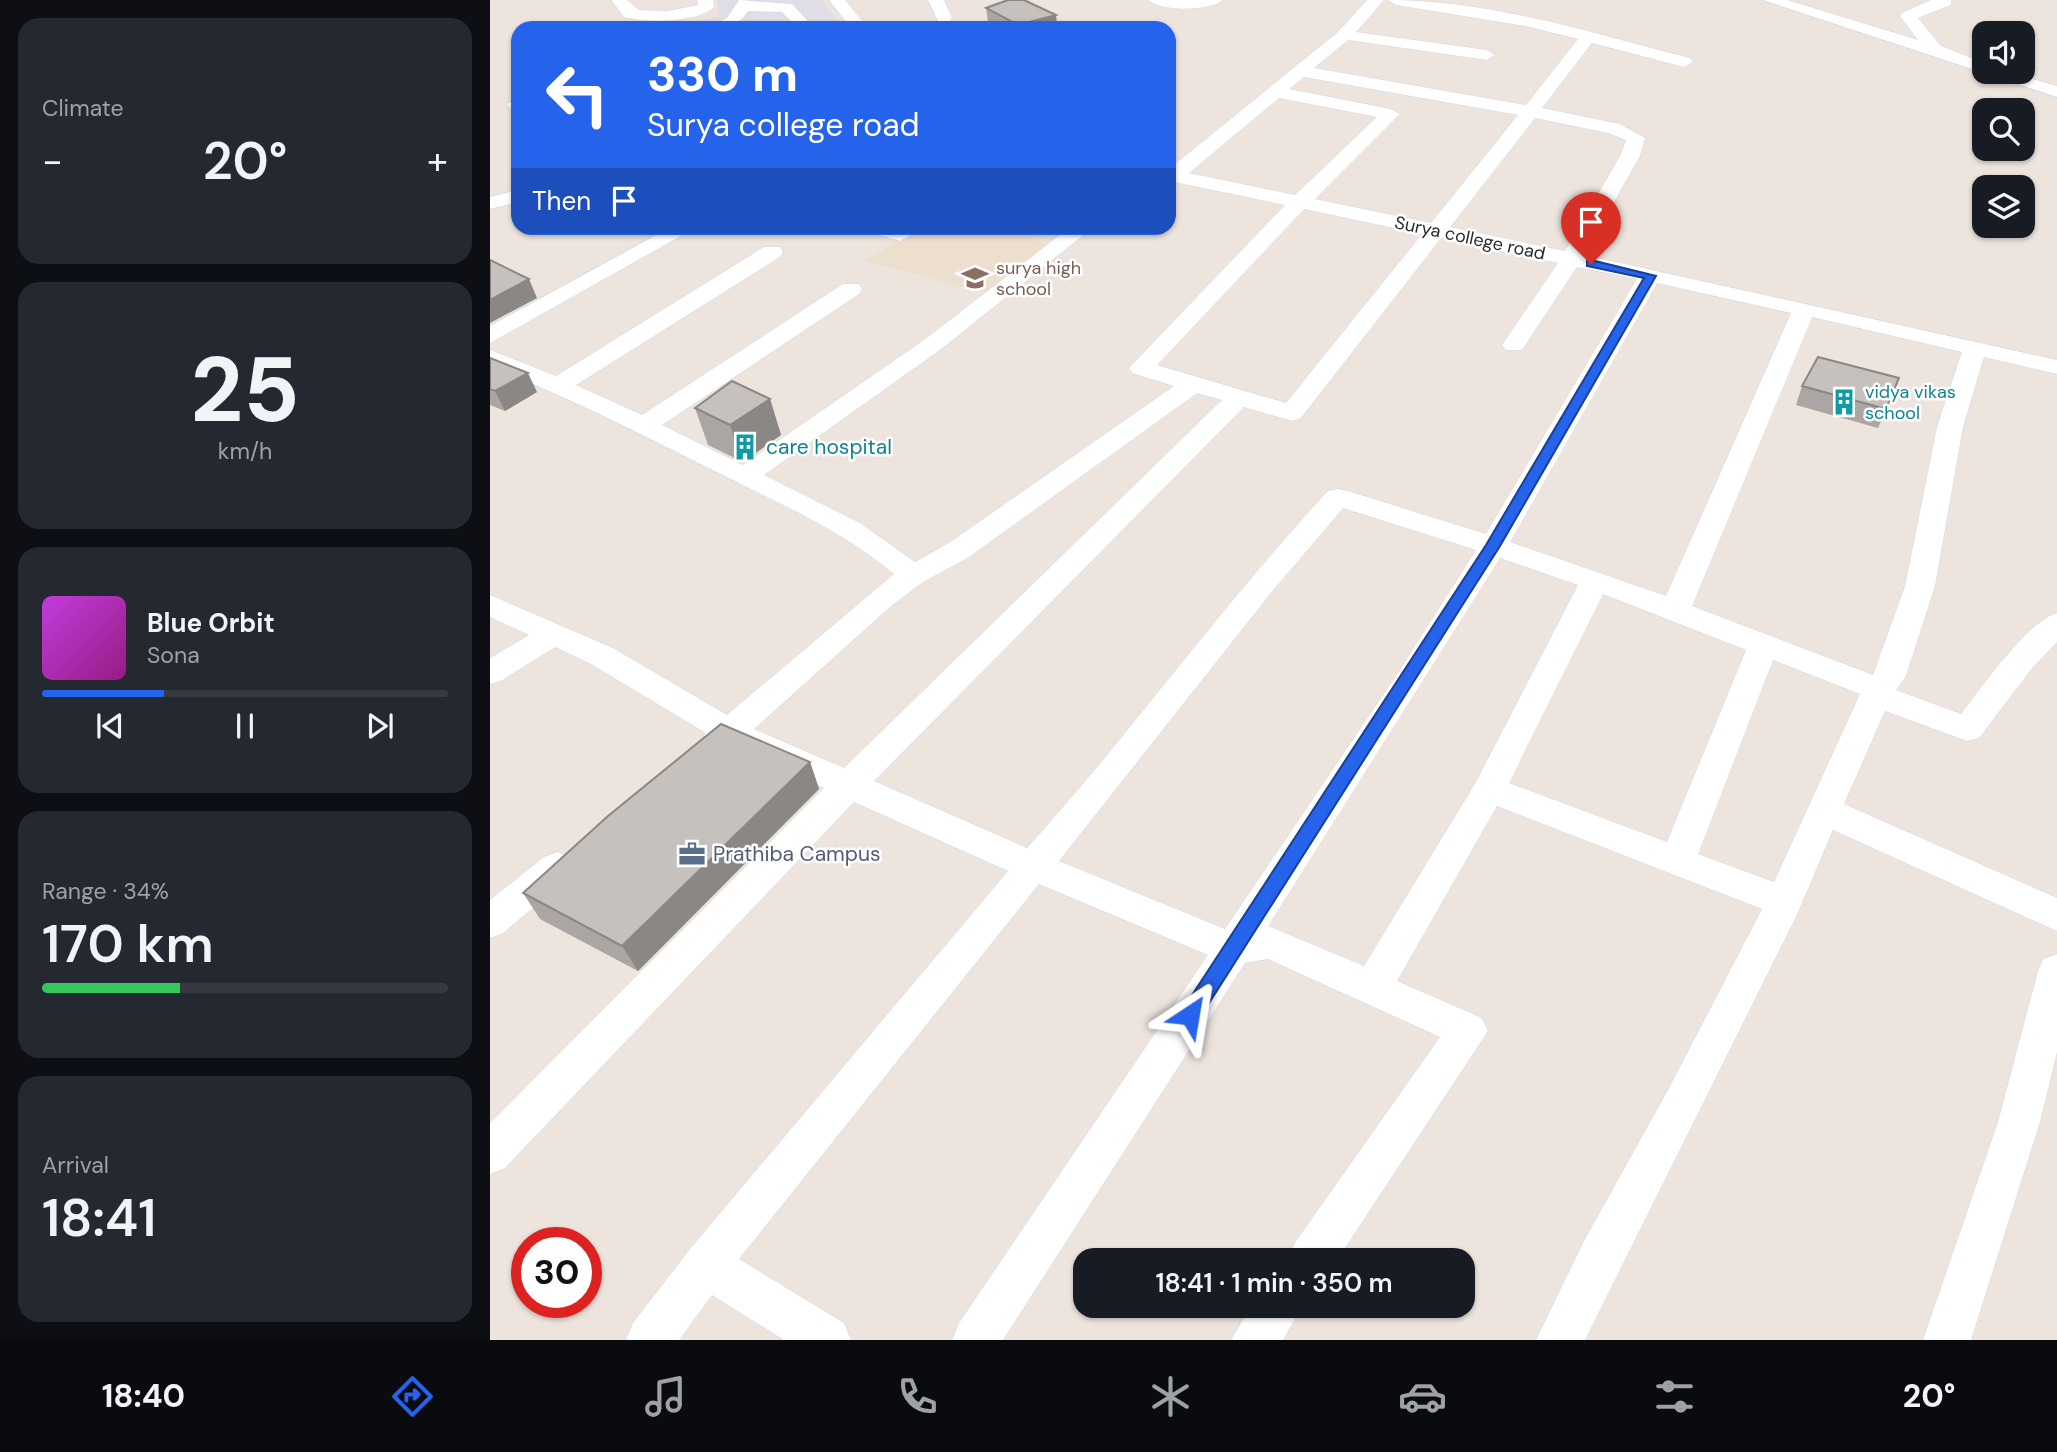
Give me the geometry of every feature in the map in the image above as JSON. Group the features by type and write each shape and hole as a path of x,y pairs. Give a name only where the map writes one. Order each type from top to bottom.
{"street":[{"path":"619,0 630,14 642,16 696,11 706,7 705,0"},
{"path":"837,0 854,21"},
{"path":"936,0 944,18"},
{"path":"1156,0 1167,5 1215,0"},
{"path":"1176,171 1276,93 1344,35 1376,0"},
{"path":"1396,0 1526,21 1587,39 1684,62"},
{"path":"1771,0 1935,50 1972,64"},
{"path":"1935,50 1908,16 1945,2 1939,0"},
{"path":"733,21 745,3 786,7 799,21"},
{"path":"1344,35 1488,55"},
{"path":"1276,93 1391,114 1300,202 1141,368 1292,413 1587,39"},
{"path":"1300,71 1529,111 1613,128 1636,138 1630,156 1572,259 1514,345"},
{"path":"2031,84 2057,92"},
{"name":"Surya college road","path":"1176,176 1804,309 2057,367"},
{"path":"490,203 511,197"},
{"path":"490,335 671,235"},
{"path":"745,476 932,345 1073,235"},
{"path":"558,385 772,252"},
{"path":"976,1340 1234,949 1493,546 1650,276"},
{"path":"643,426 851,289"},
{"path":"1675,611 1804,309"},
{"path":"1560,1340 1601,1255 1683,1104 1784,902 1877,692 1890,676 1920,586 1950,427 1975,348"},
{"path":"490,357 558,385 745,476 857,534 890,555 913,575"},
{"path":"699,757 880,599 913,575 959,550 1193,384"},
{"path":"490,1153 848,785 1239,397"},
{"path":"650,1340 706,1265 1032,866 1090,804 1264,581 1338,497 1595,580 1763,645 1967,730 2022,659 2057,623"},
{"path":"1372,988 1489,789 1595,580"},
{"path":"490,605 602,656 730,732 1032,866 1234,949 1270,943 1468,1031 1318,1248"},
{"path":"490,673 554,634"},
{"path":"1677,861 1763,645"},
{"path":"1489,789 1784,902"},
{"path":"1824,810 2057,915"},
{"path":"490,922 582,849"},
{"path":"1947,1340 2019,1122 2057,971"},
{"path":"706,1265 827,1340"},
{"path":"1255,1340 1271,1318"}],"shaded area":[{"path":"717,0 822,0 838,21 696,21 719,17"},
{"name":"surya high school","path":"905,235 1018,235 1059,246 996,296 867,261"}],"building":[{"path":"1008,0 1024,0 1056,15 1033,21 1010,21 986,8"},
{"path":"490,260 529,279 490,300"},
{"path":"1818,357 1899,378 1886,409 1802,386"},
{"path":"490,358 528,373 495,391 490,389"},
{"path":"732,381 770,399 730,425 695,408"},
{"path":"721,724 810,762 622,946 523,893 608,816"}],"place":[{"name":"surya high school","path":"975,278"},
{"name":"vidya vikas school","path":"1844,402"},
{"name":"care hospital","path":"745,447"},
{"name":"Prathiba Campus","path":"692,854"}],"route":[{"path":"1190,1015 1294,852 1407,684 1493,546 1650,276 1591,264"}]}
